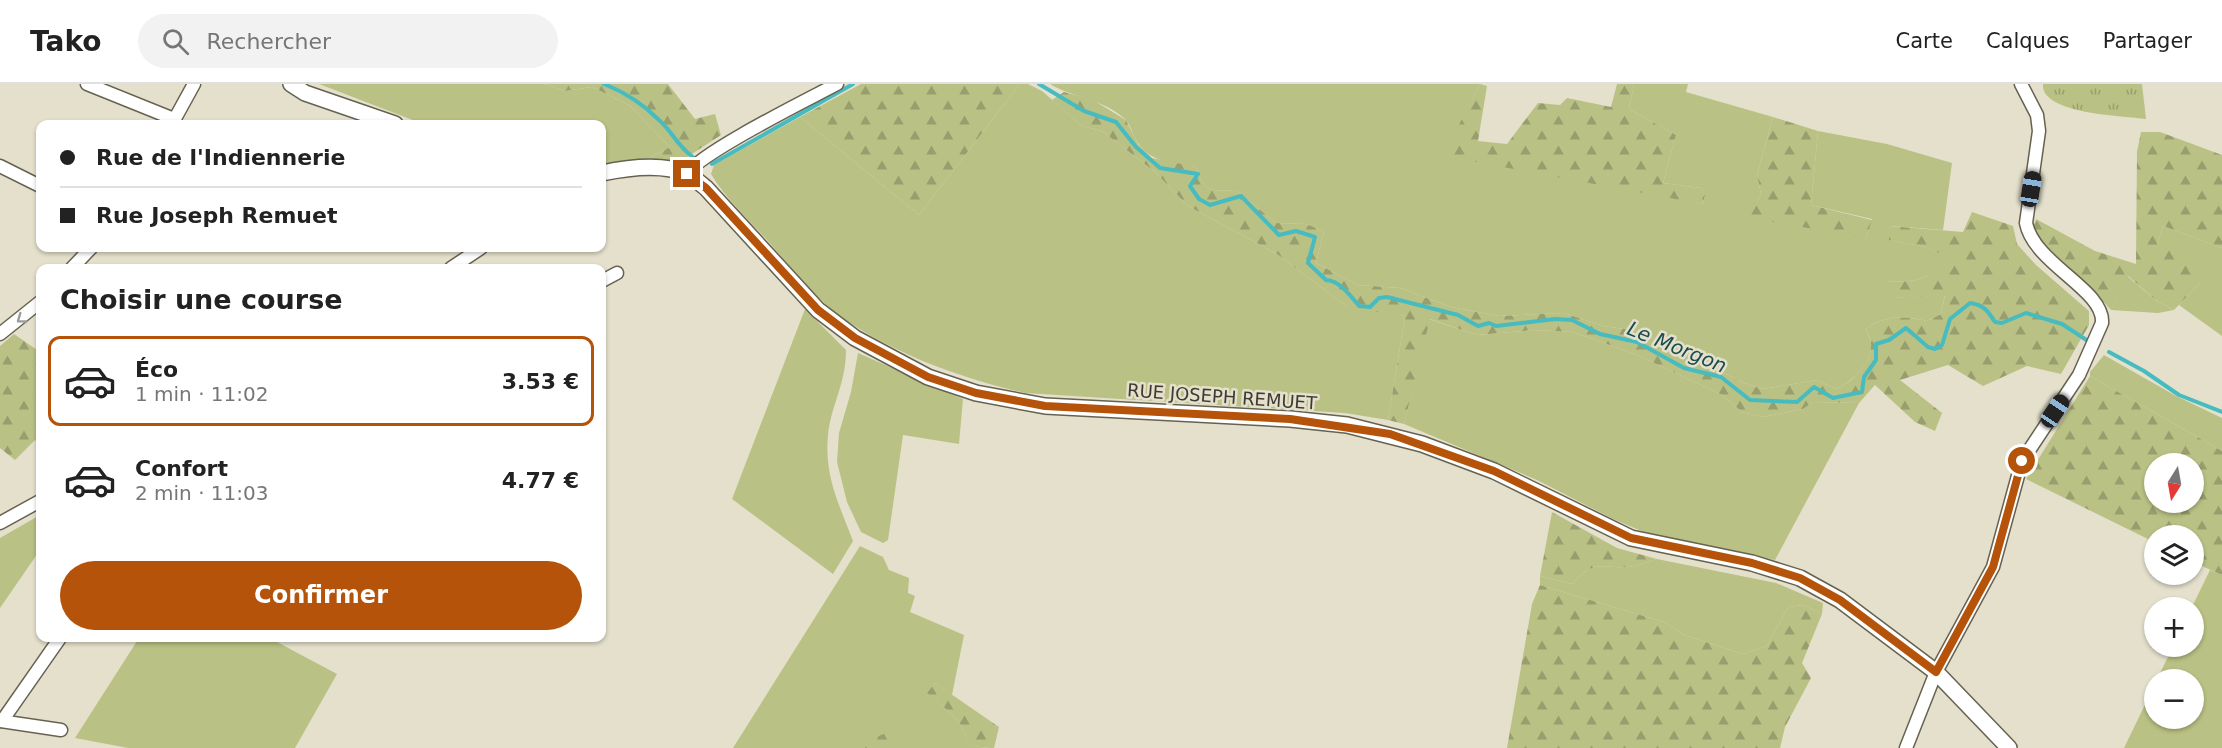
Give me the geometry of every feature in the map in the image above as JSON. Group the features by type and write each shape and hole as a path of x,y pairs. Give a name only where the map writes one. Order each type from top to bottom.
{"street":[{"path":"87,84 168,120"},
{"path":"174,120 194,84"},
{"path":"291,84 305,93 383,120"},
{"path":"687,174 690,168 713,152 837,84"},
{"path":"1906,748 1936,672 1993,567 2022,461 2079,375 2102,322 2103,314 2094,298 2042,253 2028,233 2025,223 2038,131 2037,116 2021,84"},
{"path":"0,166 36,184"},
{"name":"RUE JOSEPH REMUET","path":"606,172 668,169 687,174 706,188 818,310 855,338 928,377 976,393 1045,406 1290,419 1390,434 1494,471 1631,538 1752,563 1800,578 1840,600 1936,672 2009,748"},
{"path":"76,264 87,252"},
{"path":"457,264 475,252"},
{"path":"606,279 617,273"},
{"path":"0,334 36,305"},
{"path":"0,523 36,503"},
{"path":"57,642 1,721 61,730"}],"green space":[{"path":"319,84 545,84 565,91 592,87 629,105 670,147 640,163 606,167 606,120 413,120"},
{"path":"545,84 668,84 695,119 715,114 721,135 678,163 640,163 670,147 629,105 592,87 565,91"},
{"path":"861,84 1020,84 919,215 800,117"},
{"path":"1020,84 1028,84 1042,91 1082,126 1102,131 1155,172 1188,206 1277,254 1346,306 1382,308 1405,316 1388,420 1345,413 1025,393 954,373 886,344 835,312 804,282 723,192 711,174 714,165 800,117 919,215"},
{"path":"1050,84 1480,84 1450,144 1703,204 1705,195 1701,188 1663,183 1676,135 1629,109 1634,84 1688,84 1686,92 1773,117 1757,175 1761,194 1757,202 1866,238 1872,219 1811,205 1818,131 1887,144 1952,163 1943,230 1890,226 1890,240 1921,246 1946,255 1941,264 1921,279 1885,282 1893,298 1945,294 1941,314 1927,321 1911,318 1888,319 1866,329 1871,342 1869,357 1861,370 1849,382 1836,389 1817,380 1763,389 1744,383 1638,331 1603,326 1564,313 1499,316 1451,307 1400,288 1358,285 1316,263 1324,231 1306,224 1276,223 1236,190 1210,189 1202,182 1196,167 1171,163 1149,155 1136,140 1127,121 1116,112"},
{"path":"1480,84 1487,86 1478,141 1507,144 1538,103 1560,105 1567,98 1611,107 1617,84 1634,84 1629,109 1676,135 1663,183 1701,188 1705,195 1703,204 1449,157 1449,144"},
{"path":"2043,84 2142,84 2146,119 2103,115 2068,107 2055,102 2046,94"},
{"path":"1064,92 1093,100 1126,120 1138,144 1152,158 1196,167 1202,182 1210,189 1236,190 1276,223 1306,224 1324,231 1316,263 1358,285 1400,288 1451,307 1499,316 1564,313 1603,326 1638,331 1744,383 1763,389 1817,380 1836,389 1855,377 1869,358 1871,343 1866,329 1873,324 1888,319 1903,318 1927,321 1941,314 1945,295 1893,298 1882,291 1885,282 1921,279 1928,276 1945,255 1921,246 1889,240 1889,226 1963,232 1972,212 2013,226 2017,244 2036,265 2089,311 2089,325 2061,374 2027,366 1983,386 1948,365 1900,380 1942,413 1935,431 1915,422 1875,385 1859,403 1813,402 1803,409 1763,417 1742,412 1722,395 1635,354 1573,332 1533,330 1477,335 1430,319 1404,424 1388,420 1405,316 1382,309 1372,315 1346,306 1277,254 1188,206 1155,172 1102,131 1082,126 1052,100"},
{"path":"1773,117 1818,131 1811,205 1872,220 1866,238 1744,217 1745,200 1757,202 1761,194 1757,175"},
{"path":"2141,132 2160,132 2222,155 2222,248 2163,226 2157,244 2203,266 2203,280 2174,310 2157,301 2128,276 2111,310 2059,261 2033,227 2036,219 2095,251 2136,264 2137,152"},
{"path":"2163,226 2222,248 2222,336 2179,305 2203,280 2157,244"},
{"path":"2127,276 2157,301 2174,310 2158,313 2111,310"},
{"path":"805,309 846,350 844,373 830,424 827,450 830,477 853,541 833,574 732,499"},
{"path":"1429,319 1477,335 1533,330 1573,332 1635,354 1722,395 1742,412 1763,417 1803,409 1813,402 1859,403 1775,560 1646,533 1613,519 1537,480 1404,424"},
{"path":"14,334 36,349 36,441 15,460 0,448 0,346"},
{"path":"858,353 963,399 959,444 903,435 888,540 883,543 861,532 847,502 837,462 839,433 851,392"},
{"path":"2104,355 2176,396 2222,418 2222,451 2090,376 2090,372"},
{"path":"2090,376 2222,451 2222,575 2204,567 2204,525 2144,525 2144,537 2026,479"},
{"path":"1552,512 1617,548 1657,559 1634,566 1595,567 1581,575 1572,584 1540,576"},
{"path":"36,517 36,556 0,608 0,538"},
{"path":"860,546 883,557 889,570 909,578 908,593 915,596 910,612 964,635 952,695 935,683 928,693 956,719 970,744 994,748 733,748"},
{"path":"1657,559 1776,583 1823,603 1822,614 1804,605 1788,607 1767,646 1743,654 1684,635 1664,622 1540,585 1540,576 1572,584 1581,575 1595,567 1634,566"},
{"path":"2210,570 2222,575 2222,748 2124,748 2144,707 2144,729 2204,729 2204,669 2162,669 2168,657 2204,657 2204,597 2197,597"},
{"path":"1540,585 1664,622 1684,635 1743,654 1767,646 1788,607 1804,605 1822,614 1802,663 1811,678 1785,727 1780,748 1507,748 1532,604"},
{"path":"136,642 277,642 337,674 295,748 128,748 75,738"},
{"path":"935,683 999,727 994,748 975,746 967,741 956,719 927,693"},
{"path":"886,733 895,735 890,748 865,748 869,740"}],"waterway":[{"name":"Le Morgon","path":"604,84 626,95 646,109 694,158"},
{"name":"Le Morgon","path":"712,164 853,84"},
{"name":"Le Morgon","path":"1039,84 1084,111 1116,122 1136,147 1160,168 1198,174 1190,186 1199,199 1210,205 1241,196 1279,235 1296,231 1315,237 1308,263 1326,280 1340,286 1359,306 1370,307 1379,298 1387,297 1458,315 1478,326 1489,323 1496,326 1555,319 1572,320 1600,334 1637,342 1684,368 1721,377 1750,400 1797,402 1814,387 1833,398 1862,392 1864,377 1876,360 1876,344 1889,340 1906,328 1928,347 1935,349 1942,345 1950,319 1970,303 1985,309 1995,322 2002,323 2026,313 2062,324 2088,341"},
{"name":"Le Morgon","path":"2109,352 2144,371 2179,395 2222,412"}],"route":[{"path":"687,174 706,188 818,310 855,338 928,377 976,393 1045,406 1290,419 1390,434 1494,471 1631,538 1752,563 1800,578 1840,600 1918,661 1936,672 1993,567 2022,461"}]}
